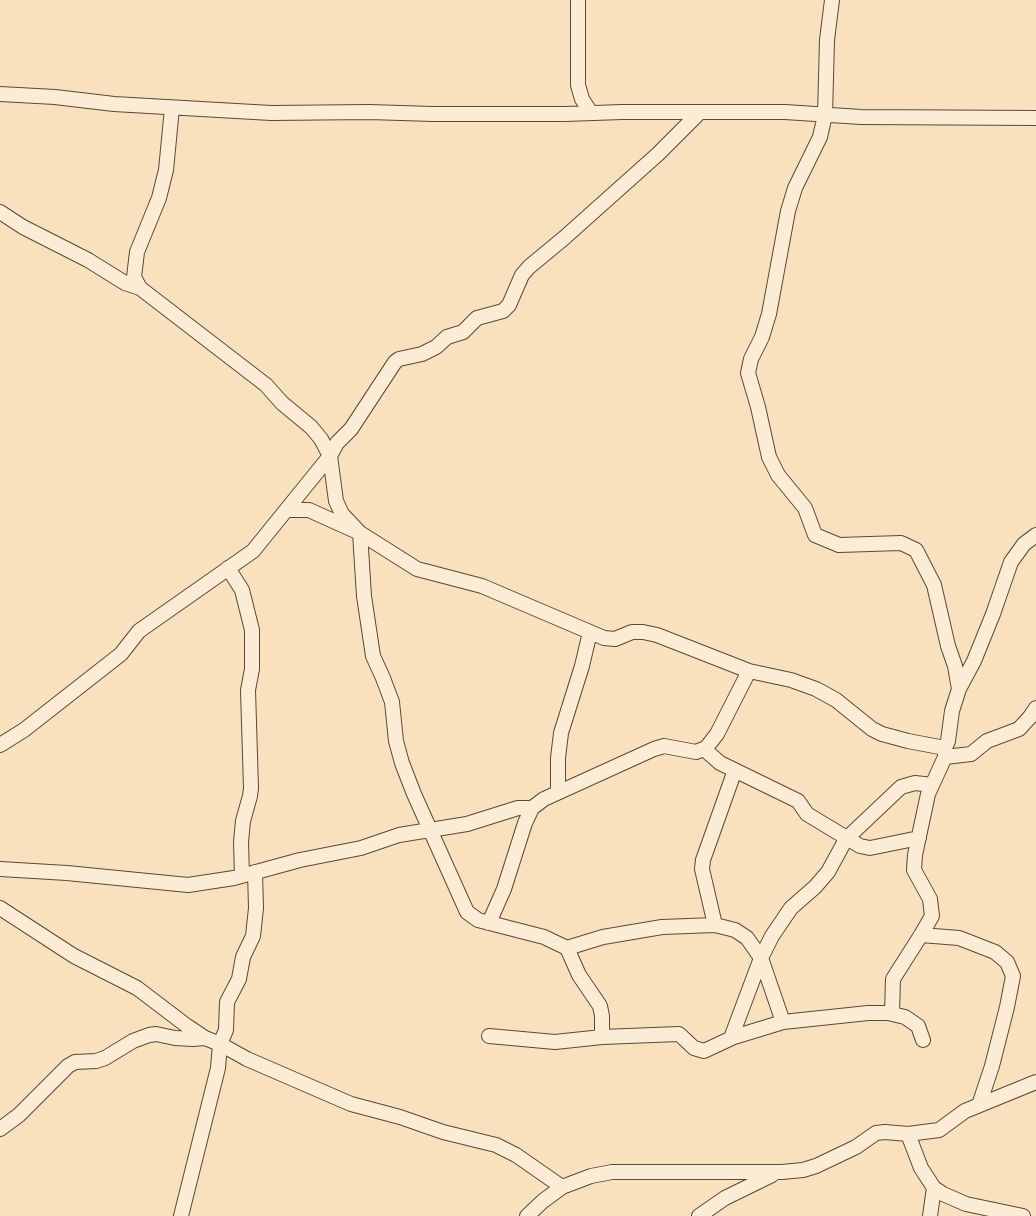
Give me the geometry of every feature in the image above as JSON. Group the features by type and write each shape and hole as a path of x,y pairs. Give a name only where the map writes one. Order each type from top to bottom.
{"street":[{"path":"578,0 578,85 582,99 591,113"},
{"path":"832,0 827,40 825,115 820,137 795,188 788,211 769,314 748,373 758,407 768,456 778,475 805,508 815,535 839,545 901,543 916,550 934,585 959,689"},
{"path":"0,94 172,108 271,113 785,112 861,117 1036,118"},
{"path":"140,288 134,277 137,252 159,198 166,170 172,108"},
{"path":"0,745 24,730 121,654 139,631 252,551 330,456 337,443 356,424 395,362 399,359 422,354 436,347 447,336 463,332 477,318 503,311 509,305 522,275 529,266 564,238 658,154 699,113"},
{"path":"0,212 23,227 88,260 125,283 140,288 266,385 282,403 311,427 321,439 330,456 336,501 342,514 360,533 364,596 373,656 392,702 396,741 402,763 467,912 478,920 544,937 567,948 579,975 600,1006 602,1037"},
{"path":"287,510 309,510 360,533 417,569 482,586 604,638 615,639 632,632 643,632 683,645 748,671 791,680 816,689 836,700 872,729 882,734 945,752 971,754 987,741 1019,729 1036,708"},
{"path":"892,1013 893,979 922,936 930,920 932,906 914,870 915,855 932,784 947,745 952,711 959,689 974,661 1011,562 1024,544 1036,535"},
{"path":"181,1216 218,1068 220,1044 226,1030 227,1002 239,979 243,957 253,936 256,908 241,842 243,821 251,788 248,690 252,669 252,630 242,590 228,568"},
{"path":"558,792 558,758 561,733 582,666 590,632"},
{"path":"489,923 504,889 525,823 532,808 558,792 664,746 696,752 706,748 717,734 748,671"},
{"path":"704,749 720,763 798,801 807,814 860,846 870,848 919,838"},
{"path":"715,924 702,869 702,860 735,770"},
{"path":"731,1038 762,958 779,925 791,908 815,887 828,872 846,839 901,787 915,783 932,784"},
{"path":"0,869 188,885 248,874 300,860 352,850 399,835 467,824 518,808 532,808"},
{"path":"0,908 74,956 137,988 205,1038 220,1044 247,1060 335,1098 443,1132 496,1145 516,1155 562,1187"},
{"path":"567,948 603,937 662,927 715,924 735,930 747,938 762,958 783,1022"},
{"path":"922,936 959,938 996,952 1006,962 1013,976 992,1066 979,1106"},
{"path":"489,1036 555,1042 602,1037 679,1034 694,1048 704,1051 731,1038 783,1022 868,1013 892,1013 905,1017 918,1026 923,1040"},
{"path":"0,1129 19,1115 68,1066 75,1062 96,1061 105,1058 133,1041 149,1035 156,1034 175,1038 205,1038"},
{"path":"527,1216 562,1187 591,1176 612,1172 782,1172 803,1170 816,1166 856,1146 876,1133 908,1134 939,1130 965,1112 1036,1082"},
{"path":"908,1134 921,1168 934,1188 966,1204 1023,1216"},
{"path":"699,1216 725,1198 768,1176 782,1172"},
{"path":"930,1216 934,1188"}]}
